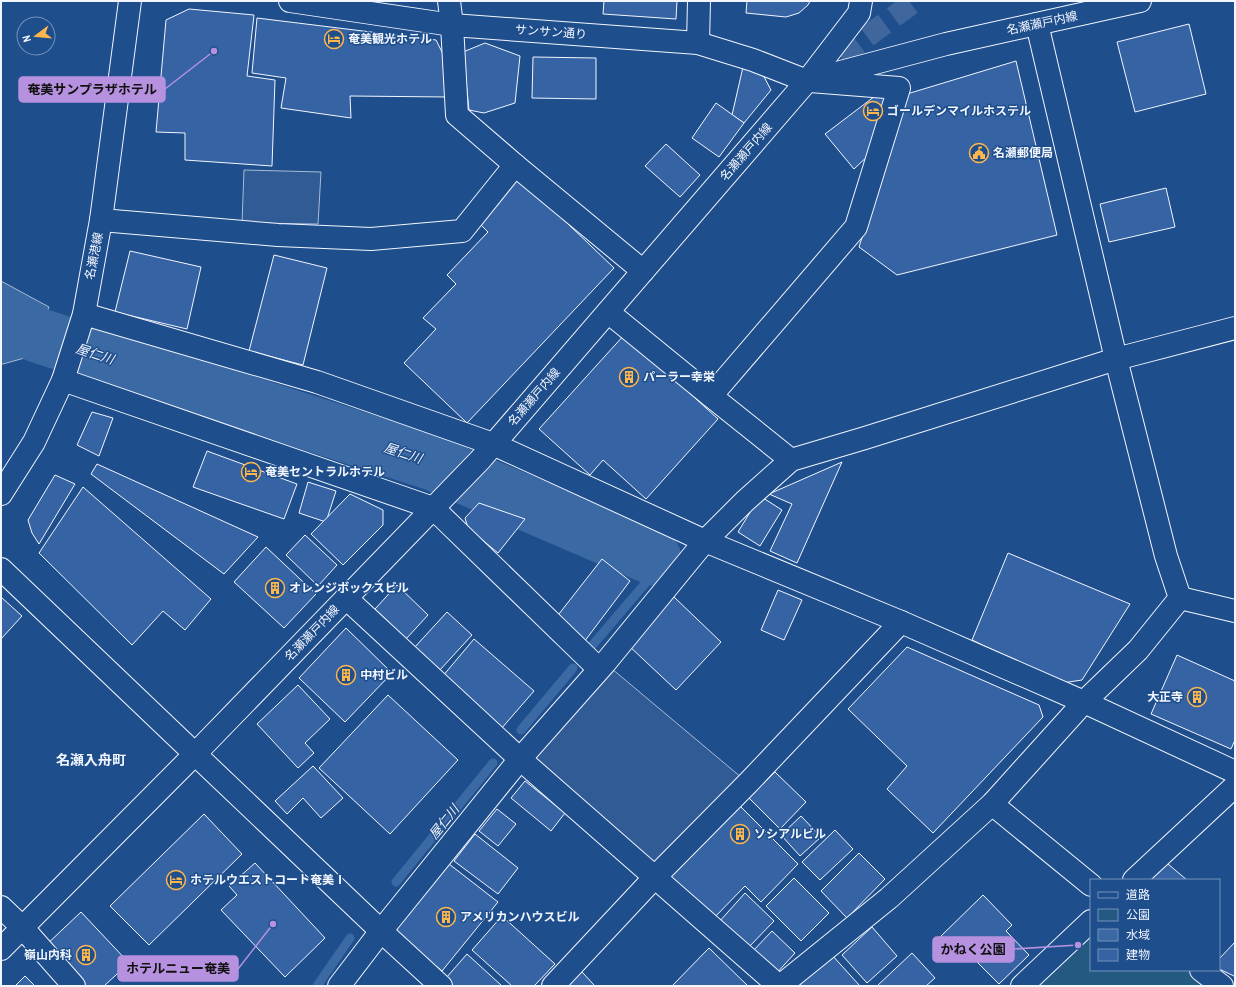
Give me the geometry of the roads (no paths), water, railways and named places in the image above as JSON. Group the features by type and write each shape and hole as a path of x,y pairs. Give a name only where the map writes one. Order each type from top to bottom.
{"street":[{"name":"名瀬港線","path":"1,494 34,442 65,375 82,318 101,220 130,1"},
{"name":"サンサン通り","path":"290,1 452,25 698,43 753,60 807,81 898,88 856,227 711,396"},
{"path":"449,1 452,25 457,115 515,166 644,271"},
{"path":"698,43 699,1"},
{"path":"807,81 859,13 861,1"},
{"name":"名瀬瀬戸内線","path":"1,949 195,754 438,504 486,452 644,271 807,81 946,44 1140,1"},
{"path":"1037,24 1116,359 1166,556 1180,598"},
{"path":"101,220 278,235 371,239 462,231 515,166"},
{"path":"608,312 792,460"},
{"path":"82,318 317,382 901,622 1084,702 1235,772"},
{"path":"339,986 381,931 520,759 599,669 705,541 745,501 792,460 1116,359 1235,328"},
{"path":"65,375 438,504 599,669"},
{"path":"1,569 381,931 441,986"},
{"path":"346,598 520,759 772,980 775,986"},
{"path":"1180,598 1235,611"},
{"path":"780,986 889,898 992,804 1084,702 1138,650 1180,598"},
{"path":"552,986 901,622"},
{"path":"1135,879 1235,786"},
{"path":"992,804 1090,883"},
{"path":"1,907 74,986"},
{"path":"1022,986 1090,922"},
{"path":"1202,971 1222,986"}],"water":[{"path":"1,281 49,307 28,357 3,364 1,364"}],"waterway":[{"name":"屋仁川","path":"37,335 433,463 654,558"},
{"name":"屋仁川","path":"590,648 649,579 654,558"},
{"name":"屋仁川","path":"521,730 573,668"},
{"name":"屋仁川","path":"396,882 493,763"},
{"name":"屋仁川","path":"317,986 350,938"}],"tunnel":[{"path":"814,76 915,1"}],"place":[{"name":"奄美観光ホテル","path":"334,39"},
{"name":"奄美サンプラザホテル","path":"214,51"},
{"name":"ゴールデンマイルホステル","path":"873,111"},
{"name":"名瀬郵便局","path":"979,153"},
{"name":"パーラー幸栄","path":"629,377"},
{"name":"奄美セントラルホテル","path":"251,472"},
{"name":"オレンジボックスビル","path":"275,588"},
{"name":"中村ビル","path":"346,675"},
{"name":"大正寺","path":"1197,697"},
{"name":"ソシアルビル","path":"740,834"},
{"name":"ホテルウエストコート奄美Ⅰ","path":"176,880"},
{"name":"アメリカンハウスビル","path":"446,917"},
{"name":"ホテルニュー奄美","path":"273,924"},
{"name":"かねく公園","path":"1078,945"},
{"name":"嶺山内科","path":"86,955"}],"district":[{"name":"名瀬入舟町","path":"91,760"}]}
